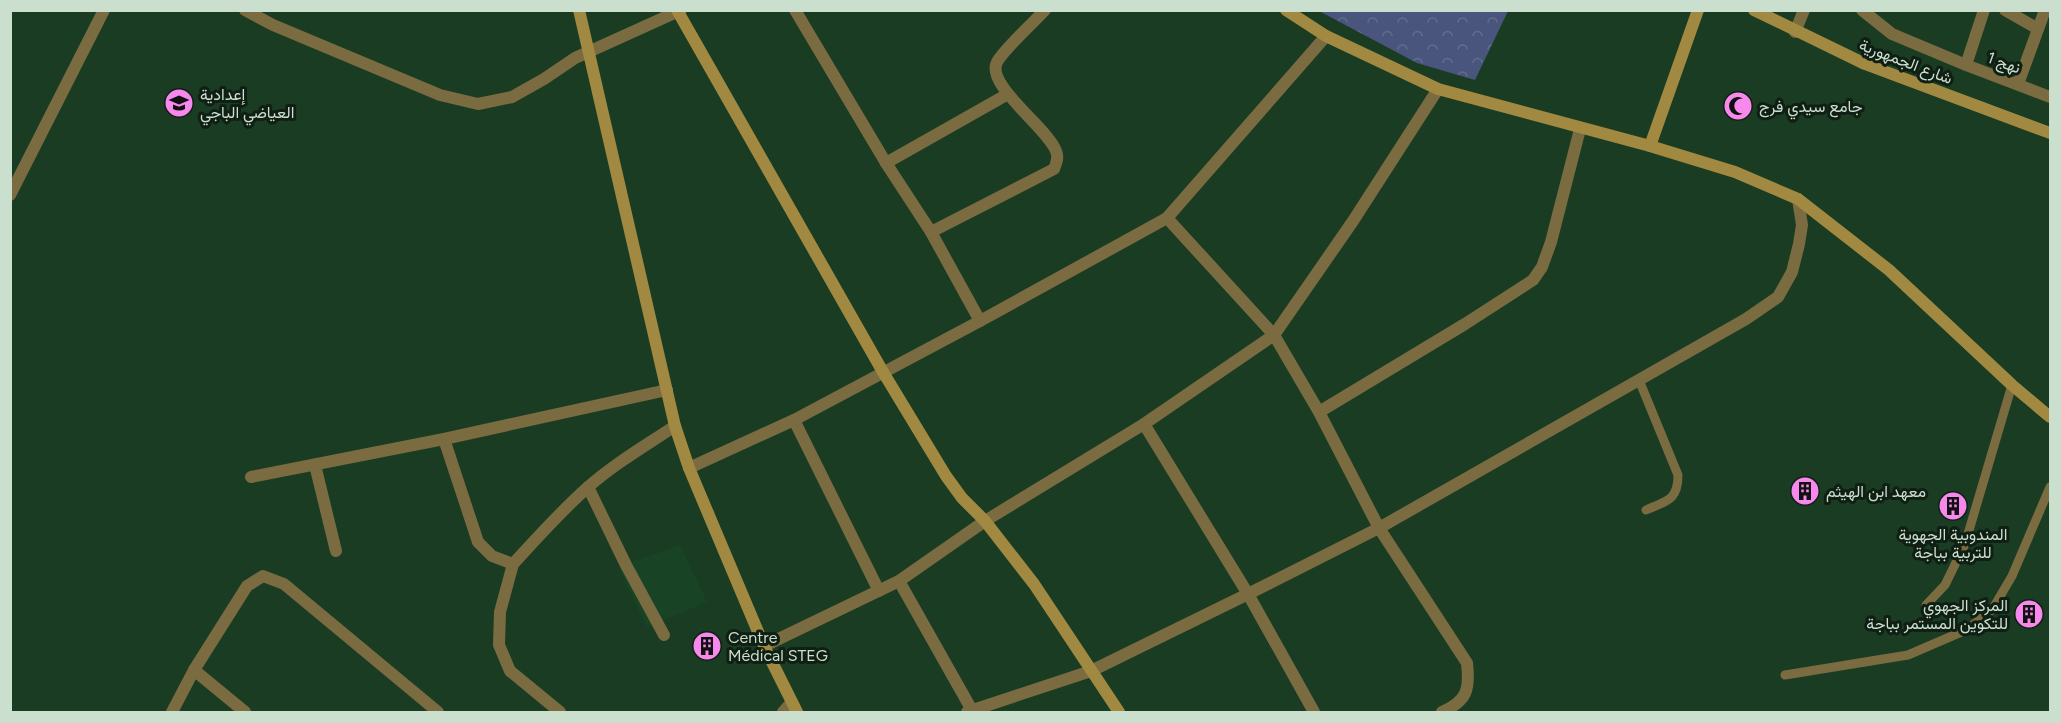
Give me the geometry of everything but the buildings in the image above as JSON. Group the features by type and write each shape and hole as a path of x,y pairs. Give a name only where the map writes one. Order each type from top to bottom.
{"street":[{"path":"10,195 104,10"},
{"path":"245,10 273,25 440,95 478,104 512,97 575,58 679,11 883,372 946,476 962,498 985,521 1034,584 1119,712"},
{"path":"579,10 675,426 689,468 790,709"},
{"path":"795,10 886,164 931,232 980,321"},
{"path":"931,232 1054,169 1057,162 1056,151 1043,131 1008,94 997,76 996,64 1045,10"},
{"path":"1286,10 1326,36 1438,89 1650,146 1735,172 1798,199 1889,270 2012,385 2050,417"},
{"path":"1650,146 1698,10"},
{"name":"شارع الجمهورية","path":"1754,10 1795,32 1865,64 2050,133"},
{"path":"1795,32 1804,10"},
{"path":"1862,10 1892,34 1966,65"},
{"name":"نهج 1","path":"1984,10 1966,65 2050,97"},
{"path":"2005,10 2038,29"},
{"path":"2018,84 2045,10"},
{"path":"689,468 794,420 1167,218 1326,36"},
{"path":"764,646 899,581 985,521 1144,424 1274,334 1353,221 1438,89"},
{"path":"886,164 1008,94"},
{"path":"1319,412 1533,280 1542,267 1551,242 1580,129"},
{"path":"899,581 971,712 1091,671 1380,528 1736,325 1778,297 1792,272 1800,244 1802,225 1798,199"},
{"path":"1167,218 1274,334 1319,412 1380,528 1467,663 1469,679 1466,693 1458,705 1442,712"},
{"path":"250,477 444,439 667,390"},
{"path":"794,420 879,591"},
{"path":"1144,424 1248,594 1314,712"},
{"path":"560,712 510,671 499,645 500,612 513,564 588,486 675,426"},
{"path":"444,439 478,542 492,556 513,564"},
{"path":"315,465 336,551"},
{"path":"588,486 626,566 663,635"},
{"path":"172,712 194,670 247,586 263,576 284,584 438,712"},
{"path":"194,670 245,712"}],"lane":[{"path":"1639,380 1678,476 1678,488 1671,500 1646,510"},
{"path":"1926,605 1945,585 1965,544 2012,385"},
{"path":"1785,675 1908,656 1966,630 1992,610 2012,576 2050,487"}],"shaded area":[{"path":"680,545 707,602 647,627 618,567"}],"green space":[{"path":"1319,11 1508,11 1475,80 1417,63"}],"place":[{"name":"إعدادية العياضي الباجي","path":"179,103"},
{"name":"جامع سيدي فرج","path":"1738,106"},
{"name":"معهد ابن الهيثم","path":"1805,491"},
{"name":"المندوبية الجهوية للتربية بباجة","path":"1953,506"},
{"name":"المركز الجهوي للتكوين المستمر بباجة","path":"2029,614"},
{"name":"Centre Médical STEG","path":"707,646"}]}
